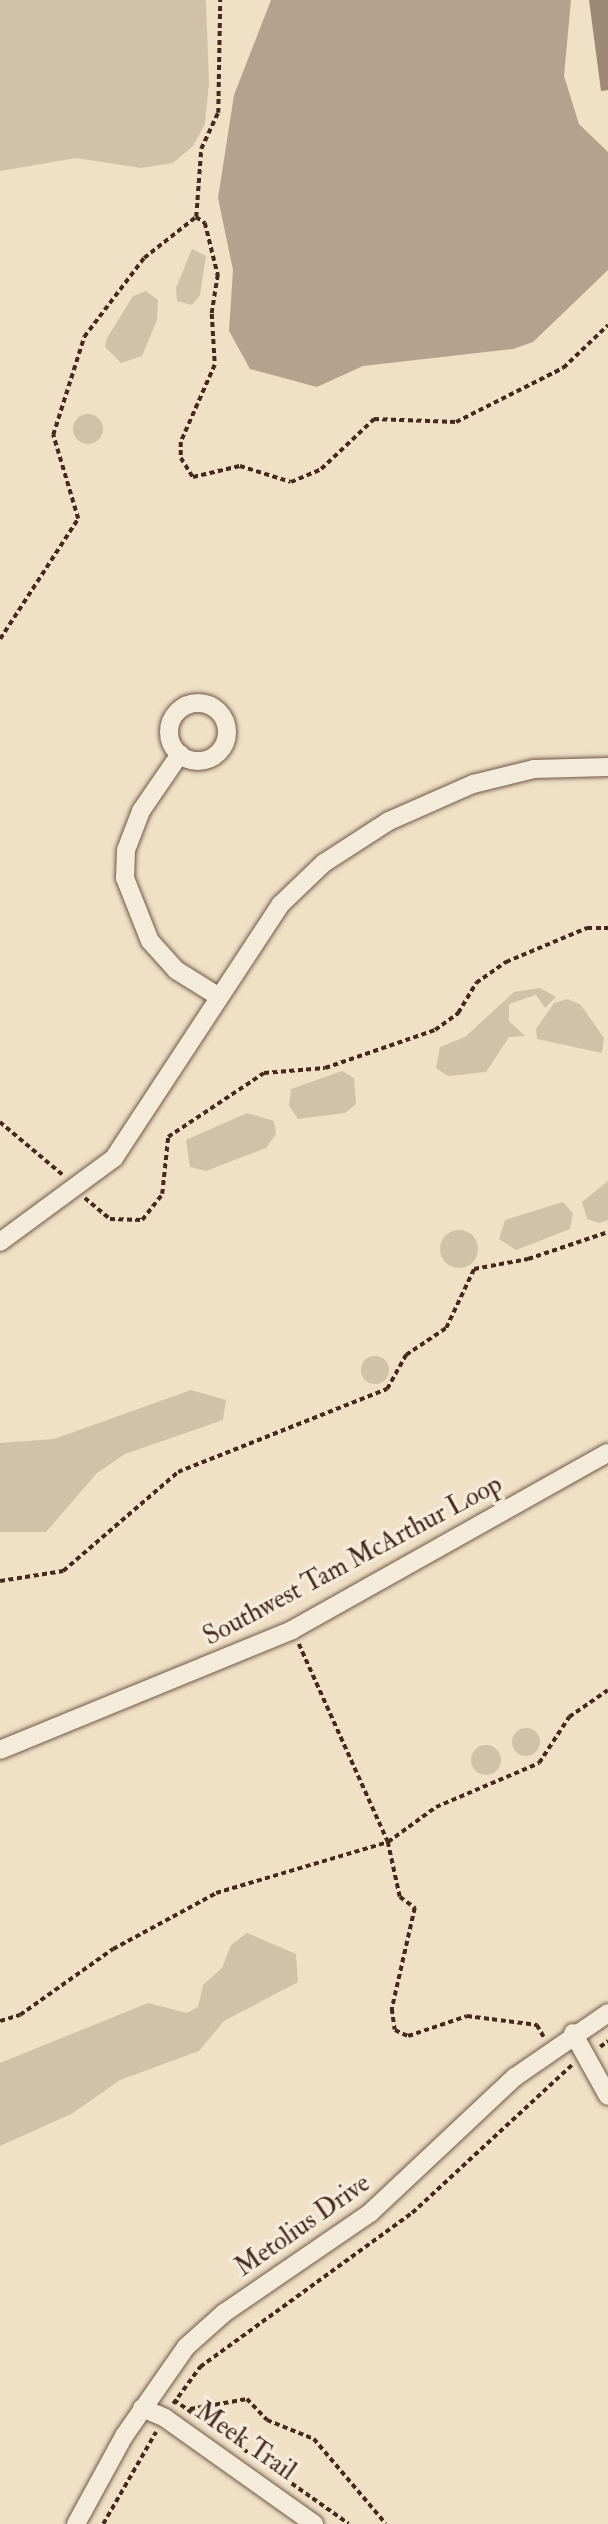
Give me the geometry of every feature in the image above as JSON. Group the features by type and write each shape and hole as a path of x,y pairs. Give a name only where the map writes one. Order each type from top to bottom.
{"street":[{"path":"180,754 141,811 126,850 125,878 149,941 176,970 216,995"},
{"path":"0,1242 77,1189 114,1158 216,995 280,905 324,863 389,821 473,784 534,769 608,766"},
{"name":"Southwest Tam McArthur Loop","path":"0,1750 292,1630 608,1453"},
{"name":"Metolius Drive","path":"76,2524 153,2390 224,2313 397,2192 552,2048 608,2013"},
{"path":"573,2033 608,2096"},
{"name":"Meek Trail","path":"142,2408 165,2418 314,2524"}],"path":[{"path":"0,639 78,519 53,435 84,337 144,258 196,217 201,149 218,113 220,0"},
{"path":"196,217 205,223 218,275 212,314 215,365 181,442 181,458 192,477 240,466 291,482 321,469 374,419 456,422 564,368 608,325"},
{"path":"0,1122 110,1219 142,1220 162,1194 168,1137 264,1073 325,1068 435,1030 458,1013 475,983 506,962 587,928 608,928"},
{"path":"0,1581 63,1571 178,1472 387,1389 406,1355 446,1328 474,1269 528,1259 608,1232"},
{"path":"292,1630 388,1842 400,1897 415,1908 416,1919 401,1954 392,2009 395,2030 408,2036 467,2016 537,2025 567,2068"},
{"path":"0,2021 20,2015 113,1949 216,1893 388,1842 436,1807 548,1757 569,1717 608,1690"},
{"path":"103,2524 175,2400 200,2367 251,2325 412,2213 567,2068 608,2041"},
{"path":"153,2390 190,2409 349,2524"},
{"path":"190,2409 247,2399 267,2420 314,2439 336,2472 355,2483 386,2524"}],"shaded area":[{"path":"0,0 206,0 209,83 205,124 193,146 173,163 141,168 76,158 0,171"},
{"path":"271,0 571,0 564,76 579,124 608,152 608,270 533,342 513,349 363,366 317,387 250,369 229,331 233,270 218,198 234,95"},
{"path":"192,249 206,256 200,295 192,305 177,301 176,288"},
{"path":"146,291 158,300 157,320 142,356 121,363 105,347 107,338 133,296"},
{"path":"88,414 94,415 102,423 102,435 94,443 88,444 82,443 74,435 73,429 74,423 82,415"},
{"path":"540,988 556,997 545,1008 536,995 509,1004 509,1021 525,1036 509,1037 486,1072 448,1076 436,1068 440,1047 465,1037 514,992"},
{"path":"568,999 581,1005 604,1038 602,1053 537,1039 536,1029 554,1003"},
{"path":"342,1071 354,1078 356,1104 345,1113 298,1119 289,1106 291,1089"},
{"path":"247,1113 274,1121 276,1134 266,1148 206,1171 190,1167 186,1140"},
{"path":"608,1181 608,1220 599,1223 587,1219 582,1202"},
{"path":"563,1202 573,1213 570,1229 516,1250 499,1239 505,1220"},
{"path":"459,1230 472,1236 478,1249 472,1262 459,1268 446,1262 440,1249 446,1236"},
{"path":"375,1356 385,1360 389,1370 385,1380 375,1384 365,1380 361,1370 365,1360"},
{"path":"191,1390 226,1400 223,1420 125,1454 97,1473 46,1532 0,1532 0,1443 54,1439"},
{"path":"526,1728 536,1732 540,1742 536,1752 526,1756 516,1752 512,1742 516,1732"},
{"path":"486,1745 497,1749 501,1760 497,1771 486,1775 475,1771 471,1760 475,1749"},
{"path":"247,1933 296,1954 298,1982 224,2021 199,2051 120,2080 73,2113 0,2146 0,2063 148,2003 187,2013 198,2007 203,1985 222,1968 231,1945"}],"building":[{"path":"589,0 608,0 608,90 601,91"}]}
